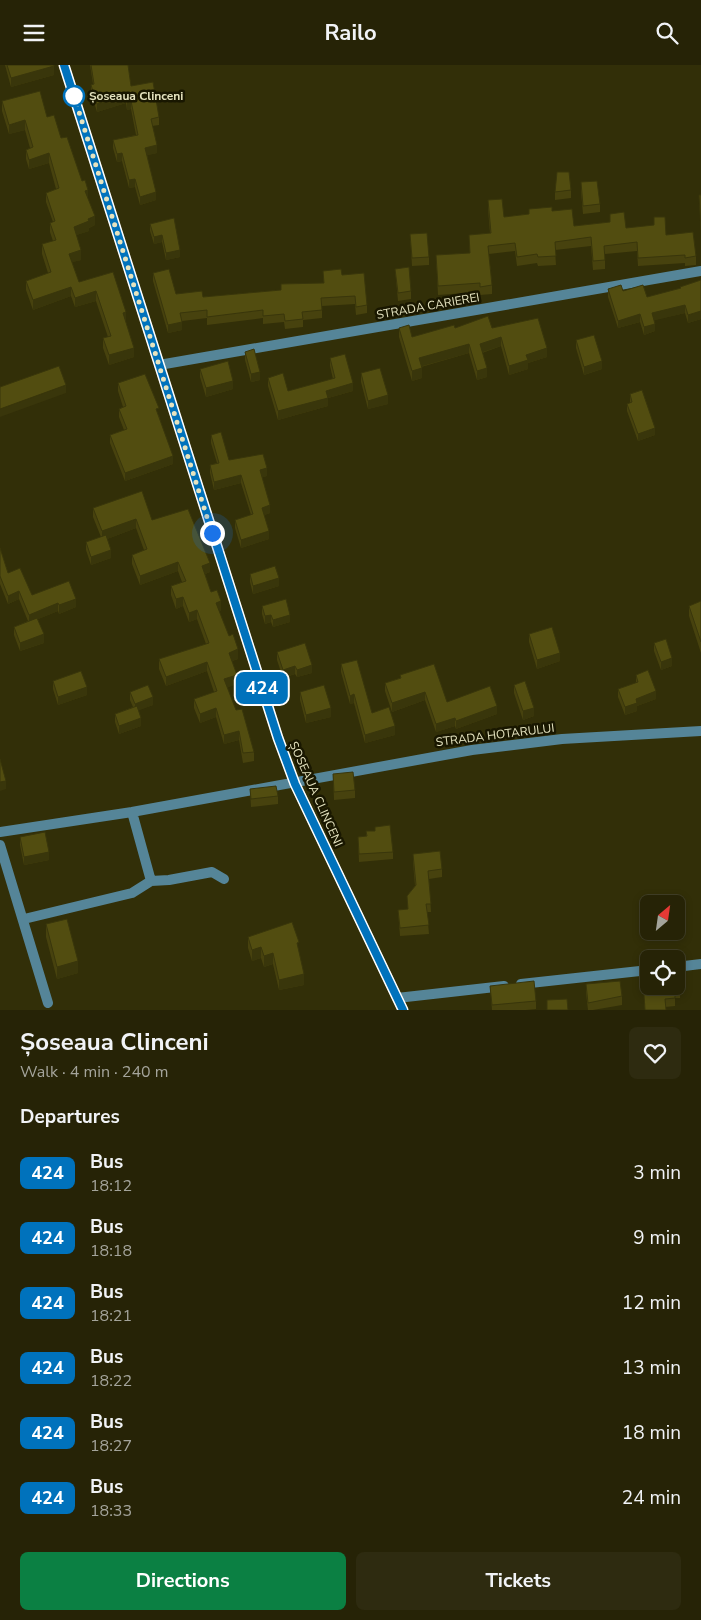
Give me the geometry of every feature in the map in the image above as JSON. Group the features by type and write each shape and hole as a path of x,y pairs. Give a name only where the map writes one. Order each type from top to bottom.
{"main road":[{"name":"ȘOSEAUA CLINCENI","path":"64,65 278,738 295,784 403,1010"}],"street":[{"name":"STRADA CARIEREI","path":"159,365 701,271"},
{"name":"STRADA HOTARULUI","path":"0,832 295,784 422,757 562,739 701,731"},
{"path":"132,812 151,881"},
{"path":"0,845 48,1003"},
{"path":"24,919 132,893 151,881 169,880 212,872 224,879"},
{"path":"685,966 701,964"},
{"path":"397,998 640,971"}],"building":[{"path":"7,65 54,65 54,66 11,78"},
{"path":"91,65 128,65 131,86 153,82 159,117 151,119 157,145 145,148 156,192 140,197 135,179 129,180 122,153 117,154 113,140 138,135 131,101 127,102 126,95 97,104 91,85 94,84"},
{"path":"40,91 47,117 54,115 61,138 67,137 82,181 85,180 88,190 85,191 95,216 88,219 89,221 74,227 81,250 69,254 79,282 113,272 126,312 123,313 134,348 109,355 103,338 111,336 96,291 75,298 71,287 33,300 26,281 51,272 42,244 56,240 50,223 55,221 46,193 59,188 49,153 29,160 26,150 33,147 25,120 9,125 2,101"},
{"path":"557,172 569,172 571,190 555,192"},
{"path":"597,181 600,204 583,206 581,182"},
{"path":"699,195 701,195 701,230"},
{"path":"502,199 504,217 529,214 529,209 552,207 552,211 572,209 574,226 610,222 610,214 624,212 626,228 654,225 654,217 665,217 666,235 693,232 696,256 685,258 685,255 638,258 637,242 604,246 605,260 593,261 591,237 555,242 556,256 538,257 537,254 517,257 515,243 488,246 492,285 480,287 480,283 438,286 436,255 470,253 469,235 491,233 488,200"},
{"path":"174,218 180,250 166,253 162,235 154,237 150,224"},
{"path":"427,233 429,257 412,258 410,234"},
{"path":"409,267 411,291 398,293 395,269"},
{"path":"169,269 176,294 202,291 203,297 281,290 281,284 324,283 323,271 341,269 342,275 364,273 367,305 356,307 355,296 321,298 322,310 302,312 303,319 285,321 284,314 263,316 263,310 207,317 207,310 180,313 182,322 168,325 153,273"},
{"path":"701,280 701,311 688,315 685,305 652,313 655,324 644,327 640,314 618,321 608,289 621,285 623,291 643,285 647,297 681,288"},
{"path":"488,316 492,328 538,318 547,348 526,355 528,360 509,366 501,337 480,344 487,368 477,371 469,344 419,358 422,368 412,371 399,328 409,325 412,337 454,325 455,328"},
{"path":"594,335 602,361 584,367 576,340"},
{"path":"254,349 260,372 251,374 245,352"},
{"path":"345,354 353,383 326,391 328,398 278,411 268,378 283,373 288,391 335,378 330,358"},
{"path":"228,361 233,381 206,388 200,369"},
{"path":"59,366 66,385 0,409 0,387"},
{"path":"380,368 388,395 368,401 361,373"},
{"path":"145,374 159,408 156,409 173,456 125,473 110,435 127,429 119,409 126,406 118,383"},
{"path":"642,390 655,428 638,434 627,404 632,402 630,394"},
{"path":"221,432 229,460 263,454 267,468 260,470 270,505 262,508 269,531 241,540 235,520 253,514 241,475 214,482 210,465 219,463 211,435"},
{"path":"142,491 152,520 188,509 210,563 202,566 211,592 217,590 221,601 216,603 229,636 233,634 238,649 229,653 237,675 224,679 236,710 242,709 254,752 243,753 239,731 224,735 216,708 200,714 194,699 217,691 207,662 166,677 159,659 209,643 197,610 189,613 183,597 176,599 171,586 186,581 178,562 140,576 132,555 147,549 136,519 102,531 93,508"},
{"path":"106,535 111,550 91,557 86,542"},
{"path":"0,548 8,573 20,568 32,595 69,581 76,599 59,605 58,603 29,615 19,591 8,596 0,576"},
{"path":"275,566 279,578 253,586 250,574"},
{"path":"286,599 290,615 273,620 271,615 265,616 262,606"},
{"path":"701,601 701,642 689,606"},
{"path":"37,618 44,634 20,643 14,627"},
{"path":"552,627 560,653 537,660 529,634"},
{"path":"666,639 672,658 661,662 654,643"},
{"path":"305,643 312,665 297,670 295,666 283,670 277,652"},
{"path":"357,660 372,713 389,707 395,726 365,735 354,694 350,696 341,664"},
{"path":"434,664 447,702 490,686 497,706 456,721 455,718 436,724 425,692 392,703 385,683 401,678 400,675"},
{"path":"648,670 656,691 636,699 637,703 625,707 618,689 638,682 636,675"},
{"path":"81,671 87,687 58,697 53,681"},
{"path":"525,681 534,708 523,711 514,685"},
{"path":"148,685 153,697 135,704 130,692"},
{"path":"324,685 331,708 306,715 300,692"},
{"path":"137,706 141,718 119,726 115,714"},
{"path":"0,759 6,781 0,782"},
{"path":"353,772 355,790 334,792 333,774"},
{"path":"276,786 278,796 251,799 250,789"},
{"path":"390,825 393,852 359,854 358,837 367,836 366,831 375,831 375,827"},
{"path":"45,832 49,852 24,857 20,837"},
{"path":"440,851 442,869 428,871 431,904 426,904 429,925 400,928 398,910 408,909 407,896 416,885 413,854"},
{"path":"67,919 78,961 57,967 46,924"},
{"path":"292,922 299,942 297,943 304,974 279,980 273,953 264,956 261,947 252,950 248,937"},
{"path":"534,981 536,1001 492,1005 490,986"},
{"path":"620,981 622,996 588,1003 586,984"},
{"path":"644,995 675,995 675,998 665,999 666,1010 645,1010"},
{"path":"567,999 568,1010 547,1010 547,1000"}],"bus line":[{"name":"424","path":"64,65 278,738 295,784 403,1010"}],"place":[{"name":"Șoseaua Clinceni","path":"74,96"}],"route":[{"path":"74,96 212,533"}]}
